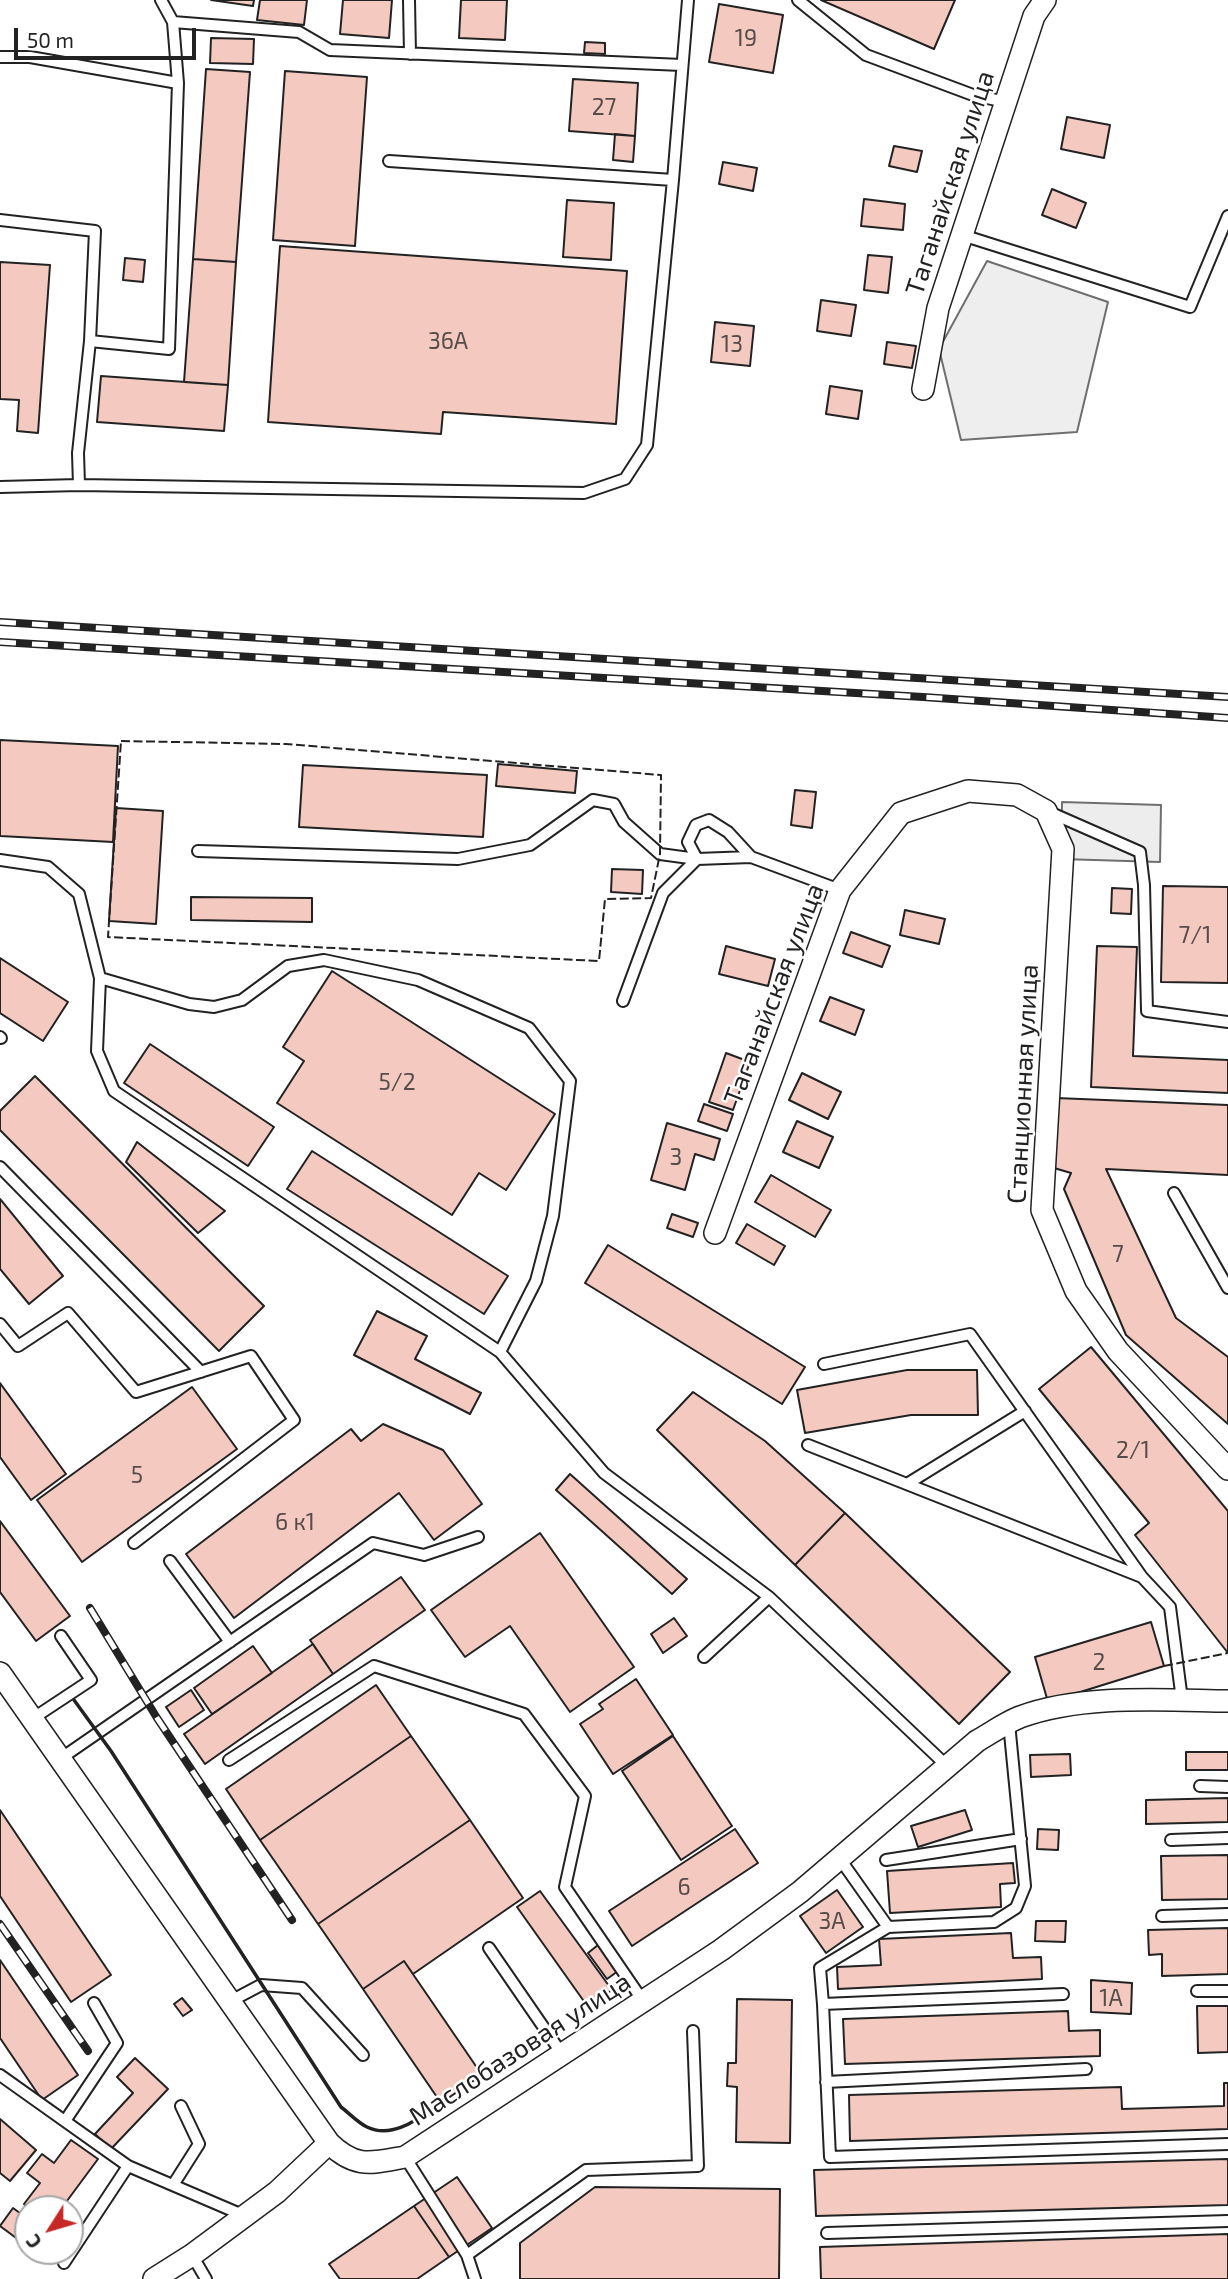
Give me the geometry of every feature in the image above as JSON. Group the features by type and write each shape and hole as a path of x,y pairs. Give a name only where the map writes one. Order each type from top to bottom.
{"street":[{"name":"Таганайская улица","path":"923,389 938,308 1034,16 1045,0"},
{"name":"Таганайская улица","path":"715,1233 840,890 901,813 968,791 1017,795 1046,811"},
{"name":"Станционная улица","path":"1046,811 1063,849 1042,1210 1076,1291 1118,1351 1228,1469"},
{"name":"Маслобазовая улица","path":"0,1673 329,2143 345,2158 372,2163 405,2157 731,1943 840,1859 946,1765 977,1741 1009,1723 1052,1708 1136,1700 1228,1700"},
{"path":"154,2279 192,2255 277,2192 329,2143"}],"lane":[{"path":"90,341 169,349 178,83 173,22 161,0"},
{"path":"410,0 410,54"},
{"path":"0,487 79,485 584,493 625,479 646,445 688,0"},
{"path":"798,0 866,55 974,95 1006,102"},
{"path":"173,22 299,32 330,50 682,65"},
{"path":"0,57 30,57 178,83"},
{"path":"388,161 673,180"},
{"path":"962,235 1190,307 1228,216"},
{"path":"0,220 95,231 90,341 78,453 79,485"},
{"path":"198,851 458,859 530,845 593,800 614,804 624,822 660,854 697,859 751,857 840,890"},
{"path":"1046,811 1140,852 1144,885 1147,1011 1228,1021"},
{"path":"697,859 688,842 696,825 709,820 728,832 751,857"},
{"path":"623,1001 663,893 697,859"},
{"path":"0,860 48,867 79,894 100,978 97,1051 114,1091 500,1352 604,1474 769,1597 946,1765"},
{"path":"100,978 189,1004 214,1007 242,1000 288,966 324,960 418,980 529,1028 570,1081 554,1216 536,1281 500,1352"},
{"path":"0,1167 201,1372"},
{"path":"1174,1193 1228,1288"},
{"path":"0,1324 18,1346 68,1313 136,1392 251,1356 293,1420 134,1542"},
{"path":"824,1364 970,1334 1142,1577 1170,1607 1182,1700"},
{"path":"907,1484 1025,1411"},
{"path":"808,1445 1142,1577"},
{"path":"60,1759 373,1543 424,1555 478,1536"},
{"path":"170,1561 230,1642"},
{"path":"704,1657 769,1597"},
{"path":"32,1719 91,1680 61,1636"},
{"path":"229,1760 374,1666 524,1714 585,1796 565,1887 643,2001"},
{"path":"1009,1723 1024,1886 1016,1908 994,1922 888,1927 820,1968 830,2157 1228,2144"},
{"path":"1200,1786 1228,1787"},
{"path":"1171,1840 1228,1838"},
{"path":"886,1860 1021,1839"},
{"path":"840,1859 888,1927"},
{"path":"1162,1916 1228,1914"},
{"path":"489,1948 562,2054"},
{"path":"229,2002 261,1985 302,1988 363,2054"},
{"path":"1197,1991 1228,1991"},
{"path":"823,2004 1063,1994"},
{"path":"65,2121 117,2043 94,2003"},
{"path":"467,2255 586,2170 698,2166 693,2031"},
{"path":"826,2082 1086,2070"},
{"path":"0,2075 128,2166 245,2216"},
{"path":"173,2185 199,2144 181,2106"},
{"path":"405,2157 467,2255 475,2279"},
{"path":"84,2233 128,2166"},
{"path":"827,2232 1228,2221"},
{"path":"192,2255 206,2279"}],"shaded area":[{"path":"987,261 1108,302 1077,432 961,440 939,349"},
{"path":"1062,802 1161,805 1160,862 1061,859"}],"building":[{"path":"211,0 254,0 253,6"},
{"path":"260,0 307,0 304,25 257,20"},
{"path":"343,0 392,0 389,38 340,34"},
{"path":"461,0 507,0 505,40 459,38"},
{"path":"821,0 955,0 934,49"},
{"path":"719,4 783,15 773,73 709,62"},
{"path":"211,38 254,39 253,64 210,63"},
{"path":"585,42 605,43 605,54 584,53"},
{"path":"206,69 250,72 236,262 193,259"},
{"path":"285,71 367,77 355,246 273,240"},
{"path":"573,79 638,83 635,136 569,131"},
{"path":"1067,117 1110,125 1104,158 1061,149"},
{"path":"615,134 635,136 633,162 613,160"},
{"path":"894,146 922,151 917,172 889,166"},
{"path":"723,162 757,168 753,191 719,184"},
{"path":"1052,189 1086,203 1076,228 1042,215"},
{"path":"864,199 905,204 903,230 861,226"},
{"path":"567,200 614,203 611,260 563,257"},
{"path":"280,246 627,271 616,424 443,412 441,434 268,422"},
{"path":"868,255 892,257 888,293 864,290"},
{"path":"125,258 145,260 143,282 123,280"},
{"path":"193,259 236,262 228,385 184,382"},
{"path":"0,262 50,265 38,433 17,431 19,400 0,399"},
{"path":"821,300 856,305 851,336 817,331"},
{"path":"715,322 754,326 750,366 711,362"},
{"path":"887,342 916,346 912,368 884,364"},
{"path":"101,376 228,385 224,431 97,422"},
{"path":"830,386 862,391 858,419 826,414"},
{"path":"0,740 118,746 113,842 0,836"},
{"path":"498,764 577,771 575,793 496,786"},
{"path":"303,765 487,775 483,837 299,827"},
{"path":"795,790 816,792 812,828 791,825"},
{"path":"116,808 163,811 156,924 109,921"},
{"path":"612,869 643,870 642,894 611,892"},
{"path":"1163,886 1228,887 1228,983 1161,982"},
{"path":"1112,888 1132,889 1131,914 1111,913"},
{"path":"191,897 312,898 312,922 191,920"},
{"path":"905,910 945,919 939,944 900,935"},
{"path":"851,932 890,946 882,967 843,953"},
{"path":"726,946 775,959 768,986 719,974"},
{"path":"1097,946 1137,947 1133,1056 1228,1060 1228,1093 1091,1087"},
{"path":"0,958 68,1002 43,1041 0,1013"},
{"path":"332,971 555,1114 506,1190 479,1173 452,1215 277,1103 304,1061 283,1047"},
{"path":"830,997 864,1010 855,1035 820,1021"},
{"path":"150,1044 274,1127 248,1166 124,1083"},
{"path":"726,1053 750,1062 733,1110 709,1102"},
{"path":"802,1073 841,1092 828,1119 789,1100"},
{"path":"35,1076 264,1306 219,1351 0,1130 0,1111"},
{"path":"1056,1098 1228,1105 1228,1175 1106,1169 1176,1318 1228,1357 1228,1424 1126,1335 1064,1189 1071,1173 1054,1168"},
{"path":"704,1104 733,1114 727,1131 698,1121"},
{"path":"797,1121 833,1137 819,1168 783,1152"},
{"path":"667,1123 720,1139 714,1160 695,1154 685,1190 651,1180"},
{"path":"137,1142 225,1211 198,1233 126,1162"},
{"path":"312,1151 508,1276 484,1314 287,1189"},
{"path":"771,1175 831,1210 815,1237 755,1202"},
{"path":"0,1199 63,1276 29,1304 0,1269"},
{"path":"672,1214 698,1223 693,1237 667,1228"},
{"path":"747,1224 785,1246 774,1265 736,1243"},
{"path":"608,1245 805,1367 782,1404 585,1283"},
{"path":"377,1311 427,1336 415,1359 481,1393 470,1414 354,1355"},
{"path":"1091,1347 1228,1511 1228,1653 1135,1535 1149,1523 1039,1389"},
{"path":"907,1370 977,1370 978,1415 911,1415 805,1433 797,1390"},
{"path":"0,1383 66,1474 31,1500 0,1457"},
{"path":"192,1387 237,1449 82,1562 37,1500"},
{"path":"693,1392 765,1441 845,1513 795,1565 657,1430"},
{"path":"383,1424 443,1450 482,1504 434,1540 399,1493 234,1618 186,1554 351,1429 361,1441"},
{"path":"570,1474 687,1579 672,1594 556,1490"},
{"path":"845,1513 1010,1672 959,1724 795,1565"},
{"path":"0,1521 70,1616 36,1641 0,1592"},
{"path":"540,1533 634,1667 570,1712 510,1626 465,1657 431,1610"},
{"path":"401,1577 425,1610 333,1674 310,1640"},
{"path":"674,1618 687,1636 663,1653 651,1634"},
{"path":"1151,1622 1164,1666 1048,1702 1035,1657"},
{"path":"313,1644 333,1674 205,1764 184,1734"},
{"path":"253,1646 272,1673 212,1714 194,1688"},
{"path":"636,1679 673,1735 613,1774 580,1724 603,1709 599,1704"},
{"path":"376,1685 411,1736 260,1840 226,1789"},
{"path":"191,1690 204,1710 179,1727 166,1707"},
{"path":"411,1736 470,1820 318,1924 260,1840"},
{"path":"673,1736 732,1826 681,1860 622,1771"},
{"path":"1186,1752 1228,1752 1228,1770 1186,1770"},
{"path":"1070,1754 1071,1775 1031,1777 1030,1755"},
{"path":"1228,1798 1228,1822 1146,1824 1146,1800"},
{"path":"0,1810 111,1975 71,2002 0,1896"},
{"path":"965,1810 972,1830 918,1847 911,1826"},
{"path":"470,1820 523,1898 413,1974 404,1961 363,1989 318,1924"},
{"path":"735,1829 758,1863 632,1946 609,1911"},
{"path":"1038,1829 1059,1830 1058,1850 1037,1849"},
{"path":"1228,1855 1228,1899 1162,1900 1161,1856"},
{"path":"1013,1863 1015,1883 1000,1884 1001,1907 890,1913 887,1871"},
{"path":"837,1890 863,1927 826,1953 800,1916"},
{"path":"540,1891 612,1990 588,2007 517,1907"},
{"path":"1036,1921 1066,1921 1065,1942 1035,1941"},
{"path":"1228,1928 1228,1974 1162,1976 1162,1954 1149,1955 1148,1930"},
{"path":"1011,1933 1013,1958 1041,1957 1042,1979 838,1989 837,1967 881,1965 879,1939"},
{"path":"598,1945 618,1971 607,1979 588,1953"},
{"path":"0,1960 78,2075 42,2100 0,2038"},
{"path":"404,1961 482,2075 441,2103 363,1989"},
{"path":"1091,1980 1132,1983 1131,2014 1091,2012"},
{"path":"182,1998 192,2010 183,2016 174,2004"},
{"path":"737,1999 792,2000 790,2143 736,2142 737,2087 727,2086 728,2063 736,2063"},
{"path":"1197,2006 1228,2006 1228,2052 1198,2053"},
{"path":"1068,2011 1069,2031 1100,2030 1100,2056 845,2064 843,2019"},
{"path":"135,2058 168,2089 111,2149 95,2134 133,2093 117,2077"},
{"path":"1224,2083 1228,2083 1228,2129 850,2141 849,2095 1121,2087 1122,2109 1224,2106"},
{"path":"0,2119 36,2150 10,2181 0,2173"},
{"path":"71,2140 98,2159 71,2195 31,2195 40,2183 27,2173 42,2154 54,2163"},
{"path":"1228,2159 1228,2205 816,2216 814,2170"},
{"path":"457,2177 492,2228 449,2257 414,2206"},
{"path":"595,2187 780,2189 779,2279 520,2279 520,2243"},
{"path":"414,2206 449,2257 417,2279 340,2279 329,2264"},
{"path":"13,2208 14,2209 14,2236 0,2226"},
{"path":"1228,2234 1228,2279 821,2279 820,2247"}],"railway":[{"path":"0,622 1228,697"},
{"path":"0,642 923,697 1228,718"},
{"path":"90,1608 157,1718 292,1920"},
{"path":"0,1924 88,2051"}],"fence":[{"path":"121,741 286,744 661,775 660,854 651,898 605,899 599,961 108,937 121,741"},
{"path":"1164,1666 1228,1653"}],"wall":[{"path":"74,1700 111,1751 341,2107 367,2127 387,2131 406,2125 441,2103"}]}
